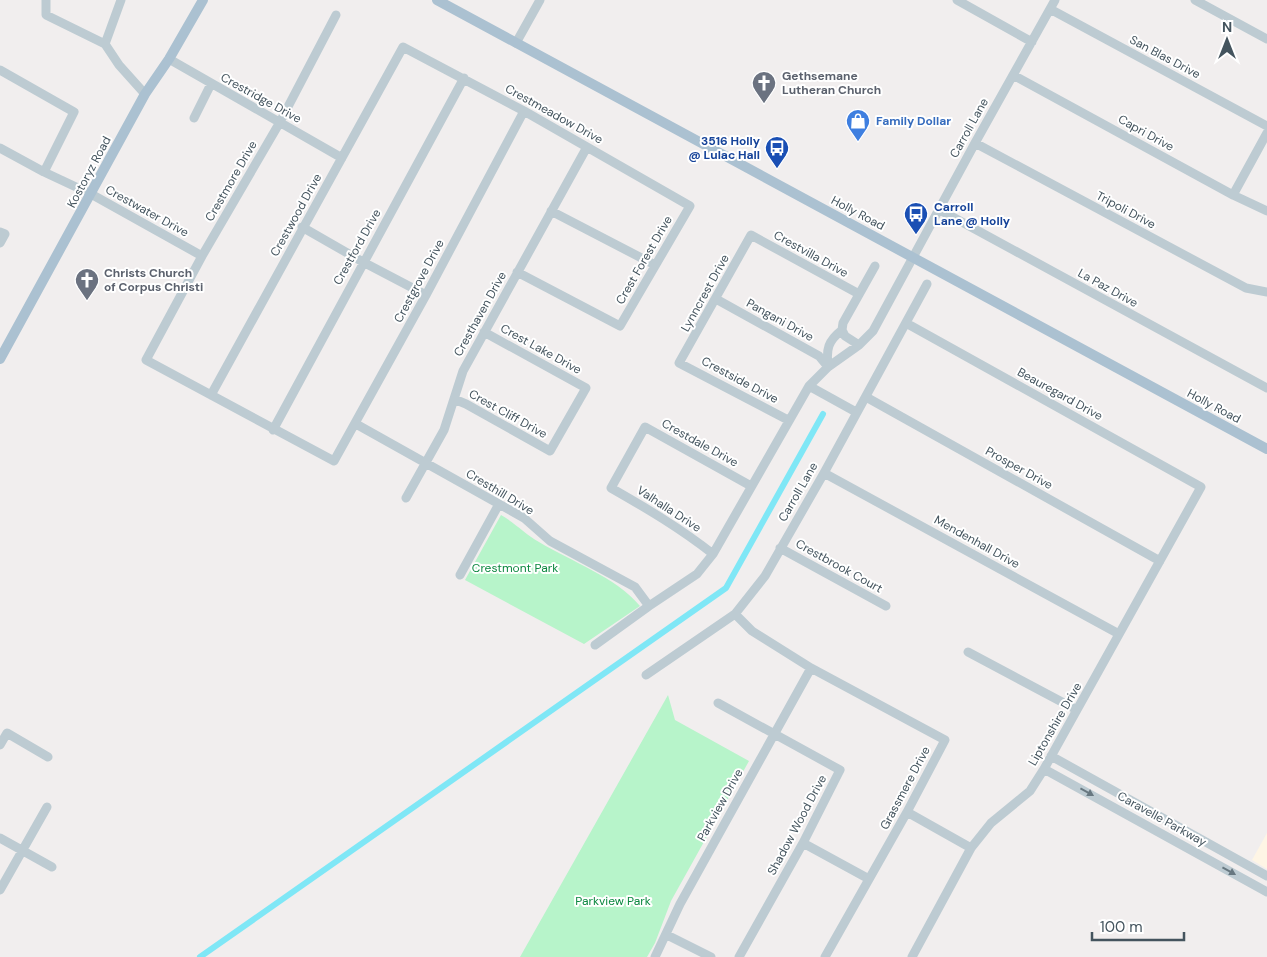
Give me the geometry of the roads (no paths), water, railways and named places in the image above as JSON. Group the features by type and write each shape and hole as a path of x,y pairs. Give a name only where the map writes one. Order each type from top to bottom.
{"main road":[{"name":"Kostoryz Road","path":"0,359 92,194 145,94 169,59 203,0"},
{"name":"Holly Road","path":"437,0 1267,449"}],"street":[{"path":"46,0 46,15 105,44 119,65 145,94"},
{"path":"105,44 121,0"},
{"path":"516,43 540,0"},
{"path":"957,0 1032,42"},
{"name":"Carroll Lane","path":"595,645 697,574 712,554 809,386 828,367 859,345 873,331 938,209 1055,0"},
{"path":"1195,0 1267,39"},
{"name":"San Blas Drive","path":"1050,9 1267,126"},
{"name":"Crestmore Drive","path":"211,394 146,360 202,256 280,122 336,15"},
{"name":"Crestmeadow Drive","path":"403,47 524,111 690,206"},
{"name":"Crestwood Drive","path":"211,394 403,47"},
{"name":"Crestridge Drive","path":"169,59 342,158"},
{"path":"0,70 74,112 44,172"},
{"name":"Capri Drive","path":"1013,75 1267,212"},
{"name":"Crestford Drive","path":"273,430 464,78"},
{"path":"194,118 211,84"},
{"name":"Crestgrove Drive","path":"273,430 334,462 524,111"},
{"path":"1233,195 1267,133"},
{"name":"Tripoli Drive","path":"975,143 1246,288 1267,292"},
{"name":"Cresthaven Drive","path":"406,498 444,430 463,371 587,146"},
{"name":"Crestwater Drive","path":"0,148 44,172 92,194 202,256"},
{"name":"Crest Forest Drive","path":"517,272 620,326 690,206"},
{"name":"La Paz Drive","path":"938,209 1267,388"},
{"path":"551,211 655,265"},
{"path":"302,227 426,295"},
{"name":"Crestvilla Drive","path":"751,235 859,294"},
{"name":"Lynncrest Drive","path":"680,363 751,235"},
{"path":"859,345 845,336 842,330 843,323 874,266"},
{"name":"Carroll Lane","path":"646,675 735,614 764,576 824,473 927,284"},
{"name":"Pangani Drive","path":"716,299 819,356 828,367"},
{"name":"Beauregard Drive","path":"906,323 1201,488"},
{"path":"828,367 826,351 834,336 842,330"},
{"name":"Crest Lake Drive","path":"484,332 586,388 550,451"},
{"name":"Crestside Drive","path":"680,363 788,420"},
{"path":"809,386 856,412"},
{"path":"211,394 273,430"},
{"name":"Prosper Drive","path":"866,396 1160,561"},
{"name":"Crest Cliff Drive","path":"454,400 466,404 550,451"},
{"name":"Cresthill Drive","path":"356,424 524,518 550,542 635,587 649,606"},
{"name":"Crestdale Drive","path":"611,488 644,427 751,486"},
{"name":"Mendenhall Drive","path":"824,473 1119,634"},
{"name":"Valhalla Drive","path":"611,488 658,514 712,554"},
{"name":"Liptonshire Drive","path":"912,957 971,848 990,823 1030,791 1044,769 1201,488"},
{"path":"460,575 499,504"},
{"name":"Crestbrook Court","path":"780,548 886,606"},
{"name":"Grassmere Drive","path":"735,614 752,631 811,668 945,740 907,812 825,957"},
{"path":"968,652 1077,710"},
{"name":"Parkview Drive","path":"655,957 680,904 811,668"},
{"path":"718,703 774,734"},
{"path":"0,745 7,733 48,757"},
{"name":"Shadow Wood Drive","path":"739,957 803,843 840,770 774,734"},
{"name":"Caravelle Parkway","path":"1051,756 1267,876"},
{"name":"Caravelle Parkway","path":"1044,769 1267,892"},
{"path":"0,890 47,807"},
{"path":"907,812 971,848"},
{"path":"0,838 52,867"},
{"path":"803,843 869,879"},
{"path":"667,934 711,957"}],"waterway":[{"path":"200,957 726,588 823,414"}],"place":[{"name":"Gethsemane Lutheran Church","path":"764,104"},
{"name":"Family Dollar","path":"858,142"},
{"name":"3516 Holly @ Lulac Hall","path":"777,169"},
{"name":"Carroll Lane @ Holly","path":"916,235"},
{"name":"Christs Church of Corpus Christi","path":"87,301"}],"park label":[{"name":"Crestmont Park","path":"515,568"},
{"name":"Parkview Park","path":"613,901"}]}
